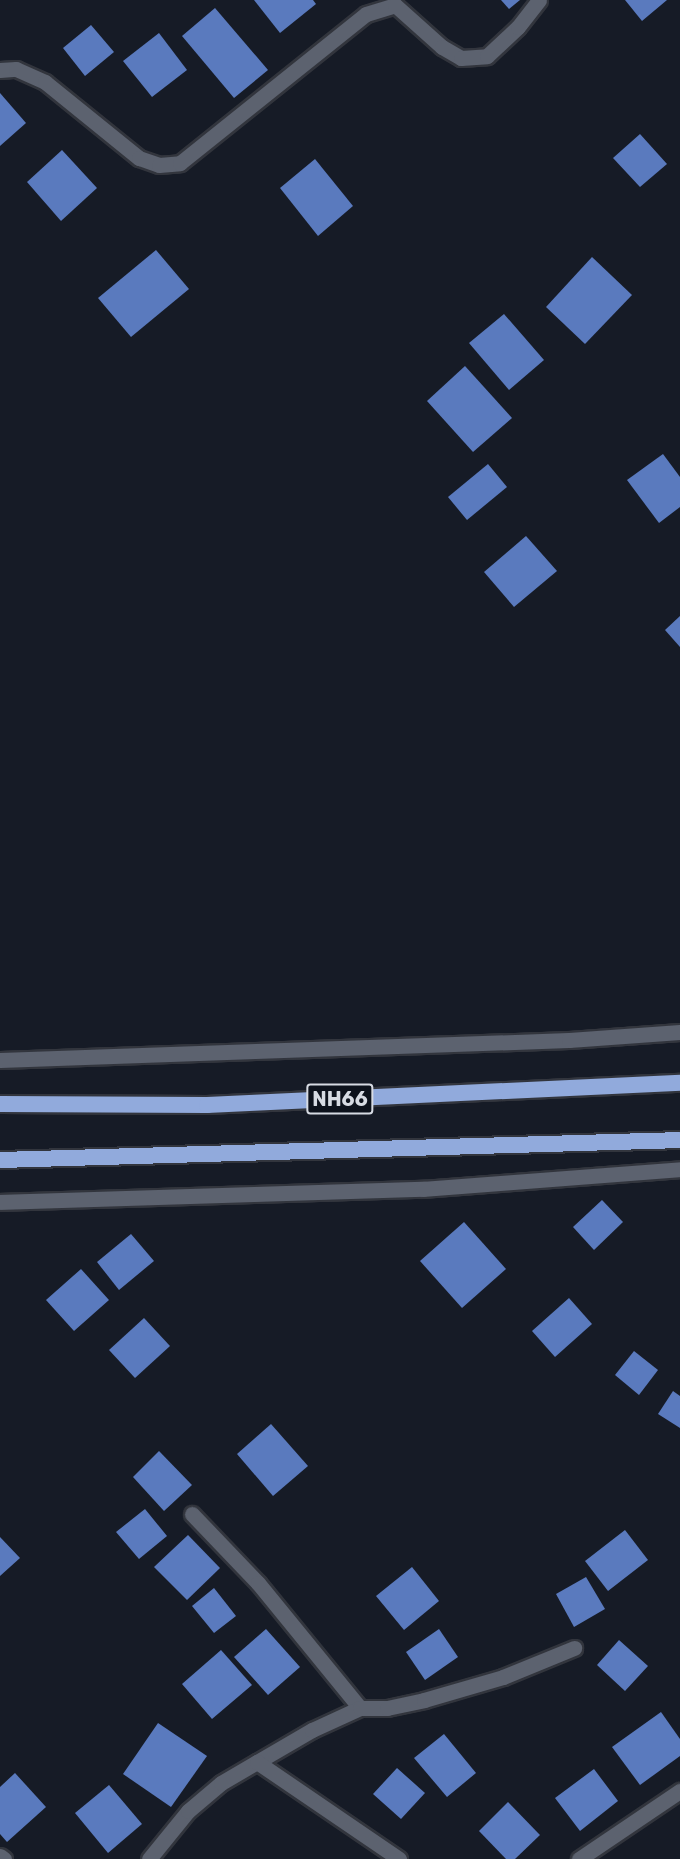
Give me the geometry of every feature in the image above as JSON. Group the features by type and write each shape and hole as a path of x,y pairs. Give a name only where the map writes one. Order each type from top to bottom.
{"highway":[{"name":"NH66","path":"0,1104 207,1105 680,1083"},
{"path":"0,1160 680,1140"}],"street":[{"path":"0,70 16,69 45,82 140,158 159,165 180,163 366,14 395,4 441,47 461,58 487,56 518,27 539,0"},
{"path":"0,1060 569,1040 680,1032"},
{"path":"0,1202 423,1189 680,1168"},
{"path":"192,1514 258,1583 360,1708"},
{"path":"148,1859 188,1811 221,1783 312,1730 360,1708 387,1708 424,1700 503,1677 574,1648"},
{"path":"257,1762 399,1859"},
{"path":"579,1859 680,1791"},
{"path":"0,1856 4,1859"}],"building":[{"path":"254,0 313,0 316,4 280,33"},
{"path":"501,0 520,0 509,9"},
{"path":"625,0 667,0 642,21"},
{"path":"215,8 268,70 234,98 182,36"},
{"path":"91,25 114,52 85,76 63,48"},
{"path":"159,33 187,70 152,97 123,61"},
{"path":"0,93 26,123 0,146"},
{"path":"640,134 667,164 640,187 613,158"},
{"path":"62,150 97,188 61,221 27,182"},
{"path":"315,159 353,206 318,236 280,188"},
{"path":"156,250 189,289 131,337 98,298"},
{"path":"592,257 632,295 585,344 546,307"},
{"path":"504,314 544,360 509,390 469,343"},
{"path":"465,366 512,418 473,452 427,401"},
{"path":"663,454 680,477 680,507 659,523 627,480"},
{"path":"488,464 507,487 467,520 448,497"},
{"path":"526,536 557,571 514,607 484,572"},
{"path":"680,616 680,647 665,630"},
{"path":"602,1200 623,1222 594,1250 573,1227"},
{"path":"464,1222 506,1269 462,1308 420,1261"},
{"path":"131,1234 154,1261 119,1290 97,1262"},
{"path":"81,1269 109,1300 74,1331 46,1300"},
{"path":"569,1298 592,1324 555,1357 532,1331"},
{"path":"144,1318 170,1346 135,1378 109,1350"},
{"path":"634,1351 658,1370 639,1395 615,1375"},
{"path":"673,1391 680,1396 680,1428 658,1414"},
{"path":"271,1424 308,1466 273,1496 237,1454"},
{"path":"159,1451 192,1485 164,1511 133,1477"},
{"path":"145,1509 167,1536 139,1559 116,1532"},
{"path":"625,1530 648,1560 608,1591 585,1561"},
{"path":"188,1535 220,1568 187,1600 154,1567"},
{"path":"0,1537 20,1558 0,1576"},
{"path":"412,1567 439,1601 404,1630 376,1596"},
{"path":"586,1577 605,1609 574,1627 556,1594"},
{"path":"214,1588 236,1616 214,1633 192,1606"},
{"path":"266,1629 300,1667 268,1695 234,1657"},
{"path":"439,1629 458,1657 425,1680 406,1652"},
{"path":"619,1640 648,1666 625,1691 597,1665"},
{"path":"221,1650 252,1685 212,1719 182,1684"},
{"path":"661,1712 680,1739 680,1756 640,1785 612,1747"},
{"path":"158,1723 207,1756 171,1807 123,1774"},
{"path":"444,1734 476,1773 447,1797 414,1758"},
{"path":"397,1768 425,1793 401,1819 373,1794"},
{"path":"594,1769 618,1801 580,1831 555,1798"},
{"path":"15,1773 46,1807 7,1842 0,1834 0,1787"},
{"path":"109,1785 142,1824 108,1853 75,1813"},
{"path":"508,1802 540,1835 515,1859 506,1859 479,1831"}]}
